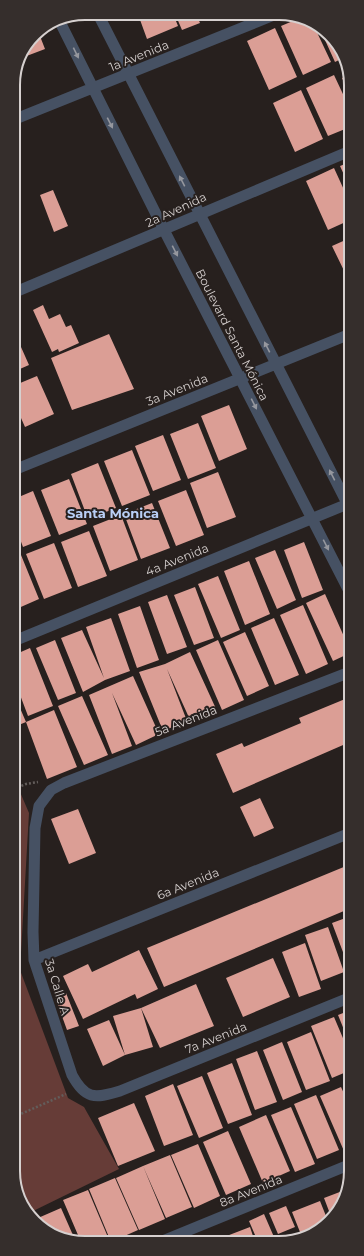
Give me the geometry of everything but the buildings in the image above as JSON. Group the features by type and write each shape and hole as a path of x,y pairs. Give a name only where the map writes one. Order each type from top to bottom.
{"street":[{"path":"101,20 198,213 344,496"},
{"name":"1a Avenida","path":"20,117 262,20"},
{"name":"Boulevard Santa Mónica","path":"61,25 164,230 344,581"},
{"name":"2a Avenida","path":"20,290 164,230 198,213 344,153"},
{"name":"3a Avenida","path":"20,468 344,336"},
{"name":"4a Avenida","path":"20,639 312,519 344,508"},
{"name":"5a Avenida","path":"39,806 51,790 64,782 344,674"},
{"name":"3a Calle A","path":"39,806 35,828 34,960 72,1075 79,1088 89,1095"},
{"name":"6a Avenida","path":"34,960 344,835"},
{"name":"7a Avenida","path":"89,1095 105,1096 120,1091 344,1000"},
{"name":"8a Avenida","path":"175,1236 344,1167"}],"path":[{"path":"20,1113 79,1088"}],"shaded area":[{"path":"20,792 29,813 20,970"},
{"path":"20,970 68,1098 84,1107 119,1169 33,1211 25,1196 21,1184 20,1171"}],"district":[{"name":"Santa Mónica","path":"113,513"}]}
